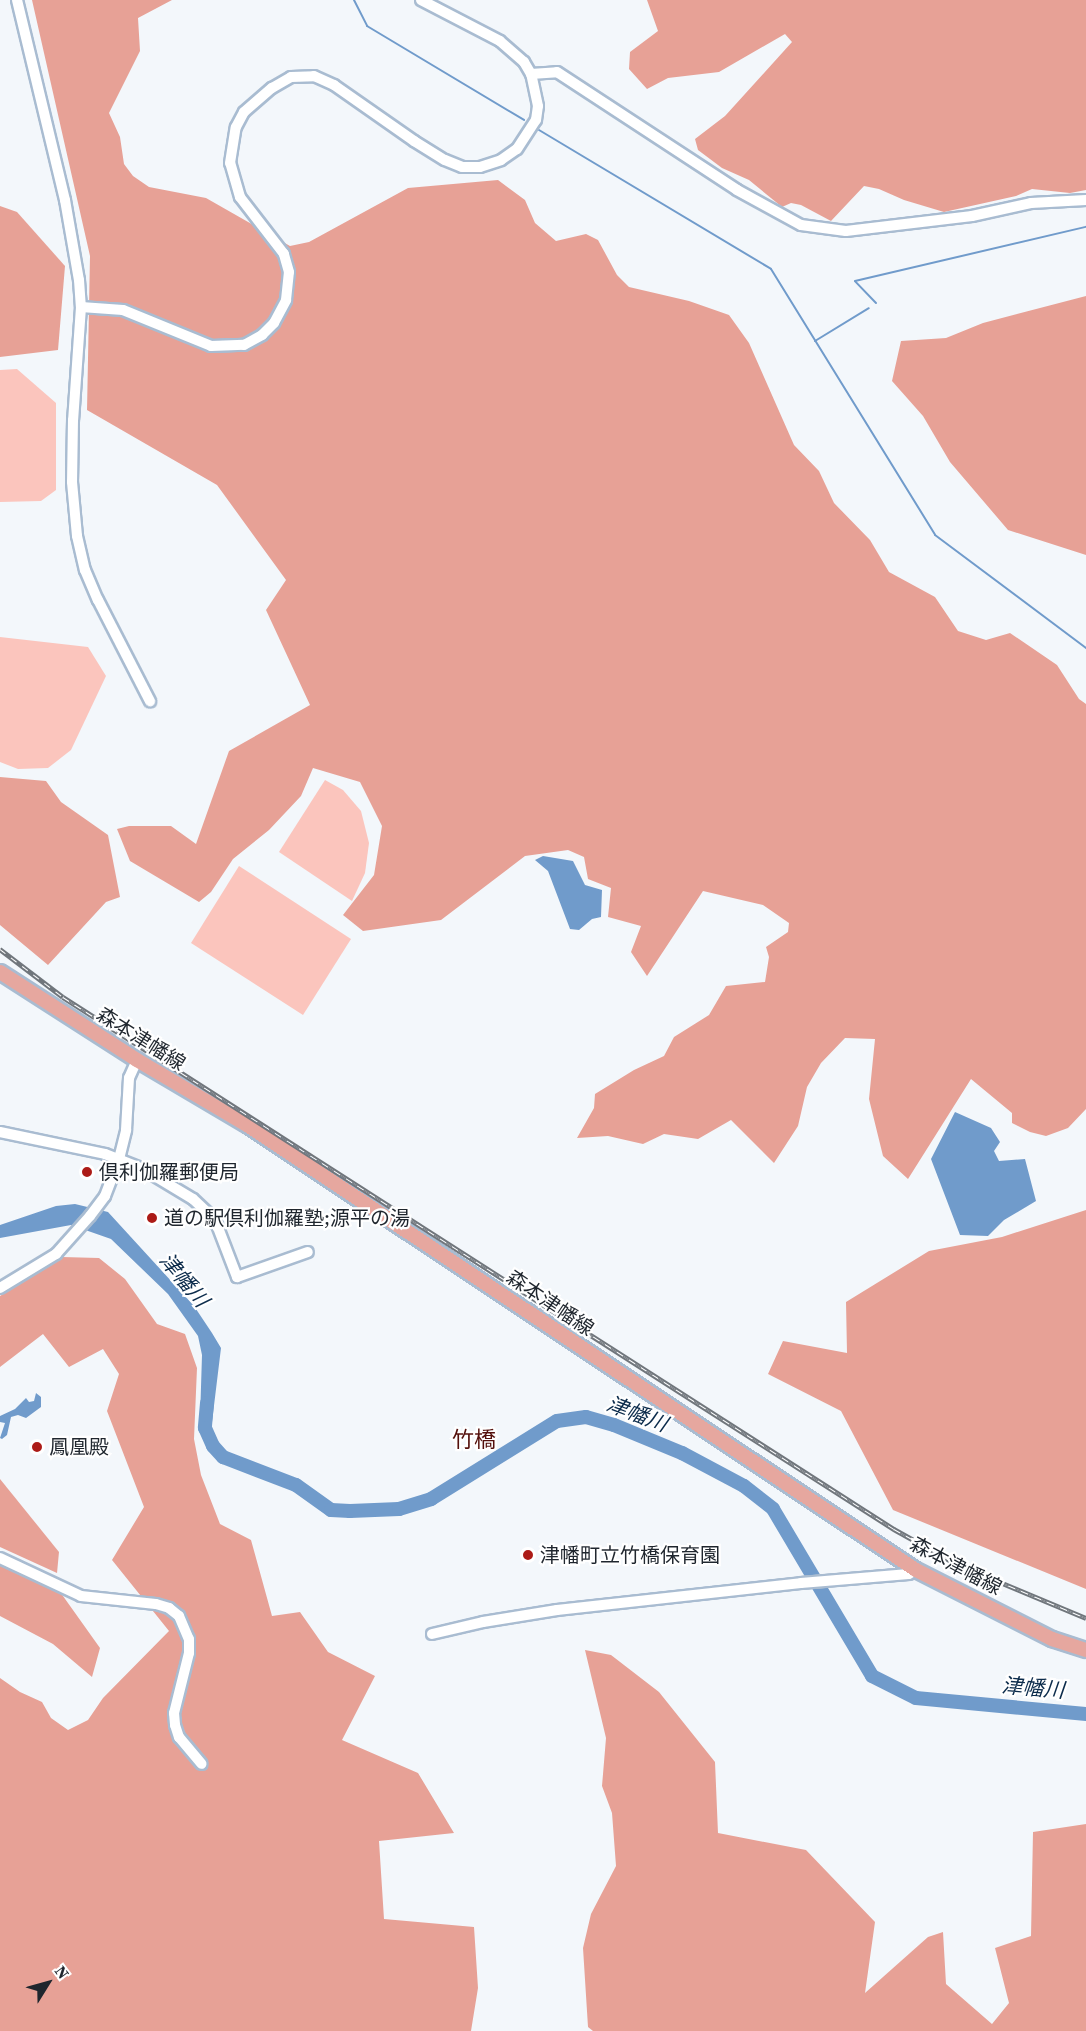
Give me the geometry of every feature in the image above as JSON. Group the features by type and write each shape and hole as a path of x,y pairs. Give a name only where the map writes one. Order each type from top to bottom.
{"main road":[{"name":"森本津幡線","path":"0,972 137,1060 247,1125 916,1570 1052,1639 1086,1650"}],"street":[{"path":"17,0 65,200 81,307 73,420 72,482 77,536 85,570 98,600 150,701"},
{"path":"81,307 123,310 211,346 244,345 274,323 286,300 289,272 284,254 240,197 232,178 230,163 236,127 243,112 272,88 291,77 314,76 334,85 445,160 462,166 480,166 501,160 517,149 527,138 536,120 538,106 531,74 524,62 500,41 421,0"},
{"path":"531,74 557,72 737,190 801,225 846,231 972,216 1012,206 1086,200"},
{"path":"0,1288 56,1254 105,1196 119,1159 126,1130 129,1078 137,1060"},
{"path":"0,1132 59,1143 119,1159 143,1169 193,1199 217,1225 237,1277 308,1252"},
{"path":"0,1558 81,1596 156,1604 169,1608 179,1616 189,1639 189,1653 174,1713 175,1725 179,1737 202,1764"},
{"path":"432,1634 483,1622 557,1610 801,1583 909,1574 916,1570"}],"shaded area":[{"path":"32,0 172,0 138,18 140,51 109,113 120,137 124,164 133,176 149,187 206,198 290,246 309,242 408,188 498,180 525,200 535,223 556,241 586,234 598,240 617,275 629,287 689,301 729,315 749,343 794,445 819,471 834,503 870,540 889,572 935,597 958,631 986,640 1010,633 1057,665 1079,699 1086,704 1086,1109 1068,1128 1046,1136 1030,1132 1012,1123 1012,1113 971,1079 908,1179 883,1156 869,1099 875,1039 845,1038 821,1063 807,1087 798,1126 774,1163 731,1120 698,1139 664,1134 643,1144 608,1136 577,1138 594,1108 595,1094 634,1070 664,1056 674,1037 709,1015 726,986 765,982 769,957 766,947 788,932 789,923 763,905 703,891 647,976 631,952 641,926 608,917 611,888 588,879 584,857 568,850 525,856 441,920 363,931 343,915 374,875 382,826 360,782 313,768 301,796 269,830 233,859 211,892 199,902 130,861 117,829 129,826 171,826 196,844 229,751 310,705 266,610 286,580 217,485 87,410 90,256"},
{"path":"647,0 1086,0 1086,190 1070,193 1032,189 1016,196 944,212 864,186 831,221 801,205 791,203 782,207 749,180 722,168 698,150 695,139 725,116 792,42 785,34 719,72 668,78 647,89 629,69 630,52 658,31"},
{"path":"0,206 17,212 65,266 58,350 0,357"},
{"path":"1086,296 1086,555 1008,530 950,462 923,416 892,381 901,341 946,338 983,323"},
{"path":"17,369 56,403 56,490 41,501 0,502 0,370"},
{"path":"0,637 88,647 106,676 71,750 48,768 18,769 0,762"},
{"path":"0,777 46,781 61,802 108,835 120,897 106,902 48,965 0,925"},
{"path":"325,780 343,790 361,811 369,843 365,873 352,901 279,852"},
{"path":"239,866 351,939 303,1015 191,943"},
{"path":"1086,1210 1086,1589 893,1510 841,1411 768,1374 783,1341 847,1353 846,1302 929,1251 1002,1237"},
{"path":"62,1257 99,1258 125,1279 157,1324 185,1334 197,1368 194,1439 201,1475 220,1524 251,1540 272,1616 300,1612 328,1652 375,1676 342,1740 418,1773 454,1833 379,1841 384,1919 474,1927 478,1988 471,2031 0,2031 0,1678 20,1692 42,1702 51,1718 68,1730 88,1720 103,1698 169,1631 112,1560 144,1507 107,1411 119,1374 103,1349 69,1367 43,1334 0,1367 0,1296"},
{"path":"0,1479 59,1552 57,1573 0,1547"},
{"path":"0,1565 58,1589 100,1648 92,1677 53,1644 0,1616"},
{"path":"585,1650 611,1655 659,1692 715,1762 718,1833 806,1850 875,1922 865,1993 928,1937 943,1932 946,1984 992,2024 1009,2003 995,1948 1031,1936 1033,1832 1086,1824 1086,2031 593,2031 588,2027 583,1948 591,1914 616,1866 612,1813 602,1786 606,1738"}],"water":[{"path":"543,856 573,861 585,885 602,890 601,917 592,919 579,930 570,929 548,871 535,860"},
{"path":"955,1112 991,1128 1000,1142 994,1151 999,1161 1025,1159 1036,1201 1004,1220 988,1236 960,1235 931,1159"},
{"path":"75,1204 108,1212 194,1306 212,1333 221,1348 212,1422 200,1419 202,1355 198,1336 168,1294 111,1239 71,1225 0,1238 0,1225 56,1206"},
{"path":"36,1393 41,1397 41,1407 26,1418 18,1415 11,1417 7,1435 0,1438 5,1423 0,1422 0,1416 15,1409 26,1398 29,1402 34,1401"}],"waterway":[{"path":"354,0 367,26 524,120"},
{"path":"539,130 771,269 935,535 1086,648"},
{"path":"876,303 855,281 1086,227"},
{"path":"815,341 869,308"},
{"name":"津幡川","path":"207,1403 205,1428 213,1446 223,1457 296,1485 331,1510 399,1509 431,1499 557,1421 586,1417 614,1425 682,1453 744,1486 773,1509 872,1676 916,1698 1086,1714"}],"railway":[{"path":"0,949 63,997 894,1529 957,1564 1086,1618"}],"place":[{"name":"倶利伽羅郵便局","path":"87,1172"},
{"name":"道の駅倶利伽羅塾;源平の湯","path":"152,1218"},
{"name":"鳳凰殿","path":"37,1447"},
{"name":"津幡町立竹橋保育園","path":"528,1555"}],"district":[{"name":"竹橋","path":"474,1440"}]}
